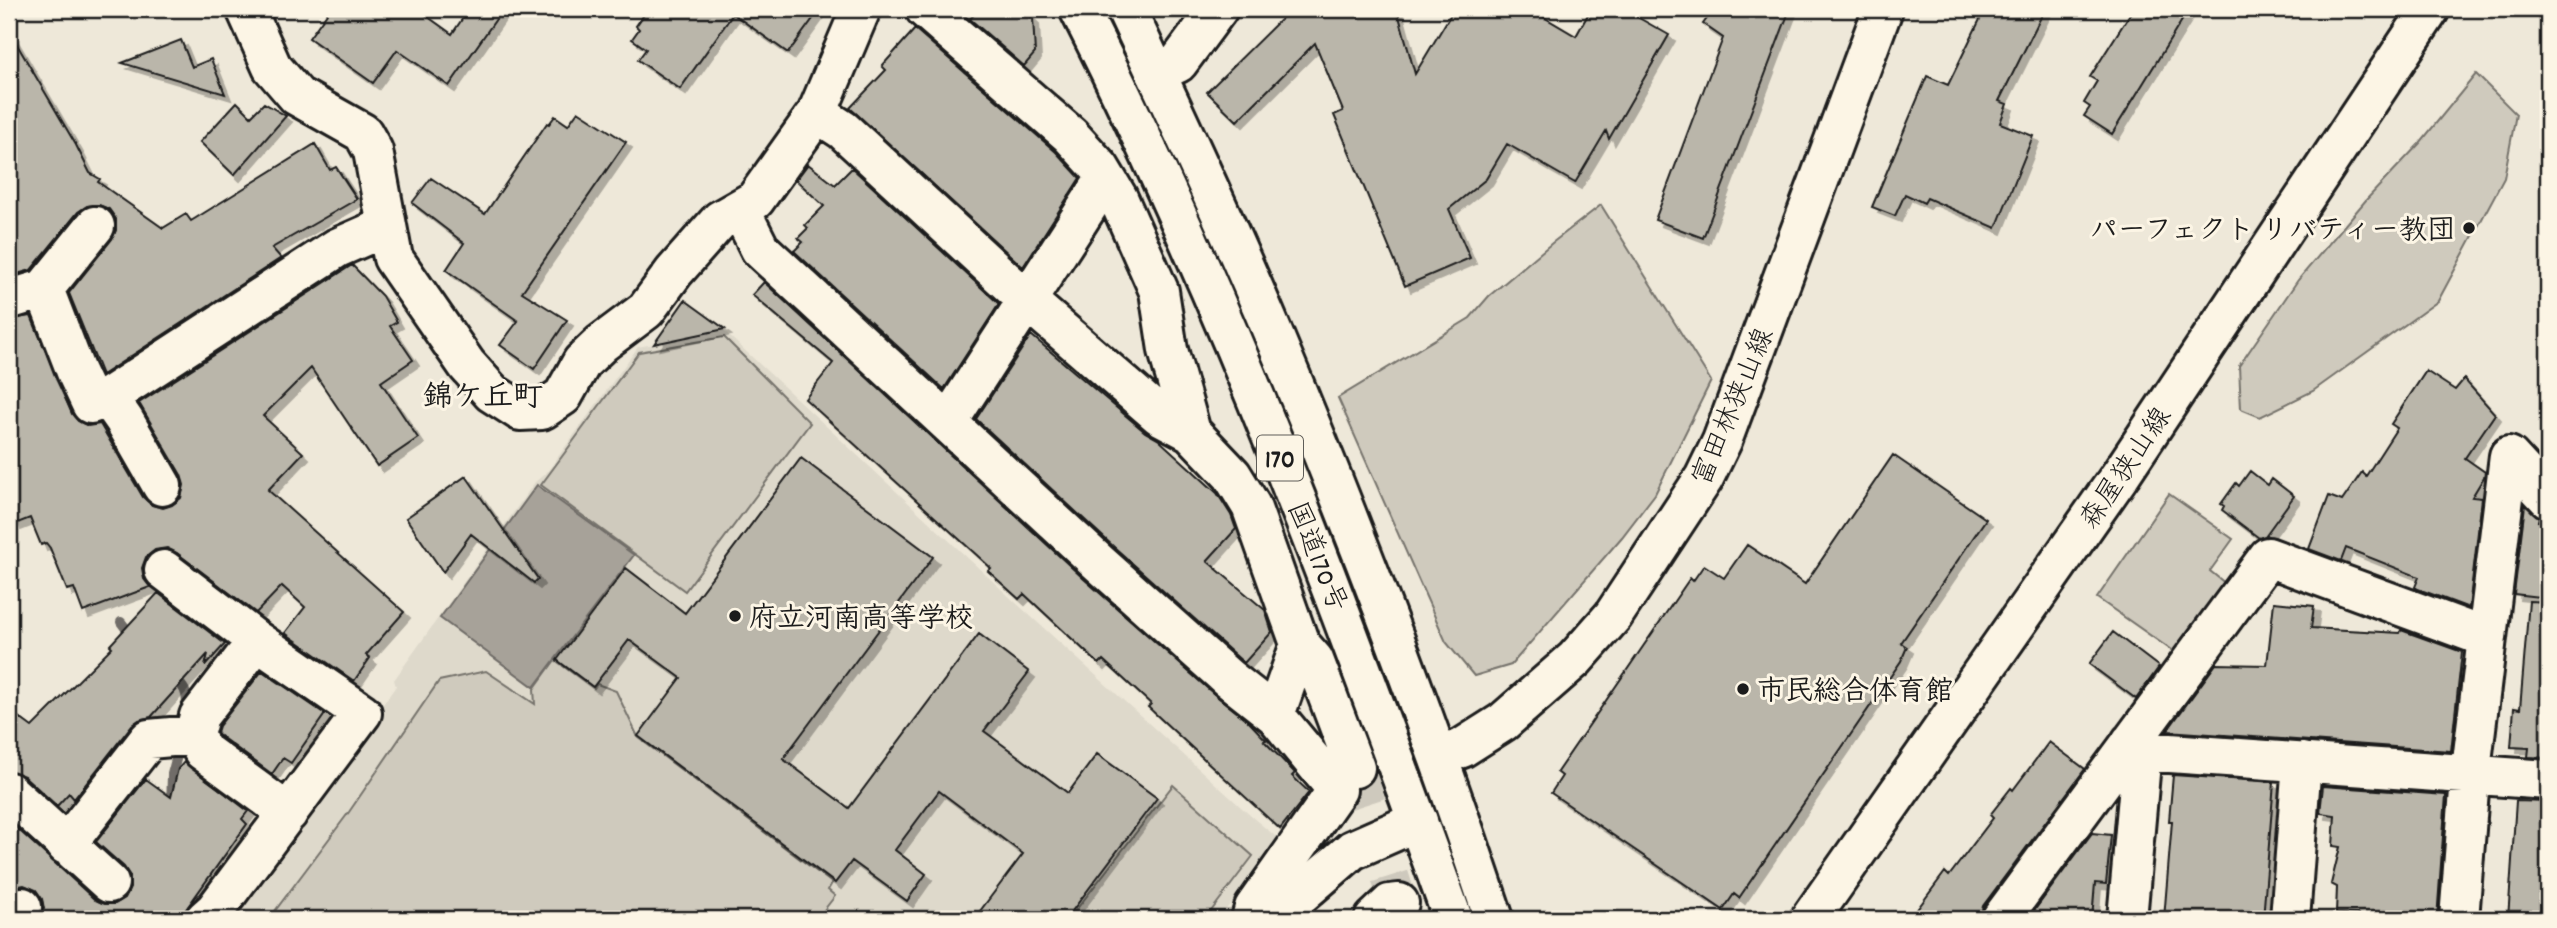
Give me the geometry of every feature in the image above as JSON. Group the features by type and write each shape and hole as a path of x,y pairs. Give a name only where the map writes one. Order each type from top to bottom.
{"main road":[{"path":"246,9 272,67 297,96 363,133 373,151 393,258 467,365 492,393 520,411 542,410 563,396 582,362 602,343 646,310 674,272 720,220 755,200 817,113 862,9"},
{"path":"925,9 1070,135 1118,198 1159,291 1168,350 1191,432"},
{"name":"国道170号","path":"1079,9 1143,139 1229,335 1331,585 1453,919"},
{"name":"国道170号","path":"1126,9 1277,342 1440,756 1494,919"},
{"path":"1156,73 1178,62 1219,9"},
{"name":"富田林狭山線","path":"1440,756 1485,735 1575,659 1614,616 1704,478 1722,441 1883,9"},
{"name":"森屋狭山線","path":"1810,919 2121,474 2430,9"},
{"path":"817,113 843,130 1028,301 1159,415 1191,432 1232,475 1251,506 1300,644 1314,660 1355,768"},
{"path":"949,421 1105,178"},
{"path":"740,209 760,249 949,421 1109,572 1228,678 1275,715 1337,789 1254,908 1251,919"},
{"path":"95,226 29,293 92,404 108,397 337,248 387,226"},
{"path":"108,397 162,486"},
{"path":"2459,919 2470,774 2509,456 2548,498"},
{"path":"2001,919 2137,747 2268,557 2487,638"},
{"path":"164,570 257,641 362,713 215,910 205,919"},
{"path":"185,736 257,641"},
{"path":"1275,715 1300,644"},
{"path":"66,845 149,739 185,736 288,813"},
{"path":"2137,747 2548,780"},
{"path":"2127,919 2137,747"},
{"path":"2290,919 2302,762"},
{"path":"9,792 109,883"},
{"path":"1278,919 1300,895 1352,850 1418,821"}],"shaded area":[{"path":"2476,74 2516,114 2504,178 2438,301 2313,391 2260,417 2241,409 2239,366 2298,280 2366,200 2420,143"},
{"path":"1601,205 1711,381 1655,494 1622,537 1511,665 1474,676 1446,642 1338,398 1470,318 1489,296"},
{"name":"府立河南高等学校","path":"724,331 1015,602 1280,840 1224,912 1223,919 229,919 396,686 394,680 535,482 547,472 638,347"},
{"path":"724,337 810,423 685,591 541,485 639,352"},
{"path":"537,485 634,555 534,687 440,618"},
{"path":"2169,494 2233,539 2210,571 2226,584 2177,654 2097,598"},
{"path":"555,660 594,688 597,684 616,691 638,737 832,883 828,890 835,896 817,919 269,919 349,812 439,681 486,671 535,704 534,689"},
{"path":"1173,785 1253,856 1205,919 1069,919"}],"building":[{"path":"330,9 417,9 452,34 469,9 503,9 449,86 397,50 373,83 309,38"},
{"path":"648,9 820,9 788,53 733,14 680,89 638,60 646,49 632,39 639,29 636,26"},
{"path":"979,9 1023,9 1033,18 1035,53 1024,66 970,19"},
{"path":"1291,9 1397,9 1415,74 1454,9 1530,9 1576,36 1591,9 1623,9 1669,35 1609,139 1606,131 1575,183 1507,144 1486,179 1449,209 1470,258 1405,286 1334,115 1343,111 1315,43 1237,121 1207,92"},
{"path":"1714,9 1790,9 1703,238 1655,220 1723,38 1703,24"},
{"path":"1985,9 2045,9 1999,101 2007,104 2000,123 2033,136 1996,228 1927,198 1924,203 1905,194 1895,216 1872,207 1927,76 1948,85"},
{"path":"2133,9 2189,9 2112,134 2084,116 2090,107 2084,103 2097,81 2090,77"},
{"path":"915,29 1056,152 1080,178 1023,267 850,108 886,70 882,66"},
{"path":"9,31 90,173 100,179 98,182 163,228 186,214 191,221 315,144 330,170 336,167 357,199 272,248 281,258 102,375 69,293 112,239 116,230 116,219 109,209 99,205 87,206 78,212 31,270 17,274 11,270 14,266 9,262"},
{"path":"181,40 192,67 211,59 225,94 122,63"},
{"path":"237,102 251,116 264,103 286,116 234,175 200,142"},
{"path":"578,111 626,142 522,292 567,320 534,369 500,345 518,321 446,270 464,243 412,203 431,178 485,214 547,123 555,116 568,125"},
{"path":"808,164 835,185 852,168 999,304 944,389 794,251 803,242 798,238 808,228 805,225 824,206 796,180"},
{"path":"352,265 382,296 397,322 390,326 413,360 381,382 418,438 377,466 311,368 263,416 303,453 268,490 404,612 366,655 370,658 354,681 285,633 305,607 282,586 256,613 167,548 155,550 146,557 142,568 144,579 150,587 83,612 74,588 67,590 50,548 46,543 41,545 30,518 15,524 9,502 9,319 31,316 72,414 88,426 100,424 143,497 152,505 163,508 181,498 184,485 181,475 139,403"},
{"path":"764,282 1084,579 1248,721 1266,740 1264,741 1295,773 1292,776 1309,792 1280,829 1148,707 1151,704 1103,660 1099,664 1024,594 1019,599 988,571 991,568 805,399 833,363 752,295"},
{"path":"685,300 725,329 654,344"},
{"path":"1031,335 1145,432 1159,440 1217,493 1231,515 1236,529 1207,561 1265,610 1272,632 1244,663 976,419"},
{"path":"2426,371 2455,390 2464,379 2495,414 2465,458 2485,472 2472,497 2482,498 2469,608 2418,589 2415,587 2419,577 2346,548 2341,561 2309,549 2329,496 2342,501 2362,472 2366,476 2397,428 2391,424"},
{"name":"市民総合体育館","path":"1893,455 1986,519 1901,643 1907,647 1901,661 1739,898 1734,894 1723,910 1551,793 1562,776 1557,772 1690,578 1693,581 1704,565 1724,578 1747,545 1805,584"},
{"path":"801,458 933,557 783,759 849,808 979,634 1029,672 984,731 1068,793 1097,754 1157,798 1066,919 974,919 1023,854 939,791 895,850 926,874 907,901 852,861 835,883 638,736 681,678 629,640 593,687 557,660 626,568 685,613"},
{"path":"2250,471 2268,485 2272,479 2294,496 2265,536 2259,538 2222,510 2224,506 2221,504 2236,483 2239,486"},
{"path":"466,476 538,579 534,583 471,534 443,572 406,518"},
{"path":"2525,505 2539,517 2538,521 2548,522 2548,598 2514,594"},
{"path":"158,593 225,644 205,666 208,654 151,717 132,725 74,799 69,793 57,806 24,776 9,771 9,710 32,727 112,647 110,645"},
{"path":"2529,601 2548,602 2548,758 2528,757 2529,748 2511,747 2514,708 2520,709"},
{"path":"2274,602 2314,606 2311,628 2400,633 2401,630 2462,652 2451,751 2167,731 2216,664 2267,665"},
{"path":"2113,632 2159,667 2136,699 2089,664"},
{"path":"262,671 325,714 291,763 283,758 272,774 217,732"},
{"path":"2049,742 2085,769 1983,906 1980,919 1910,919 1945,872 1949,876 1993,818 1990,815 2011,788 2013,790"},
{"path":"184,762 248,811 242,819 247,824 179,919 44,919 41,917 44,909 42,899 36,890 24,885 9,890 9,821 95,900 115,904 125,898 130,888 130,876 124,867 96,842 146,779 171,797 178,769"},
{"path":"2173,775 2274,782 2263,919 2164,919"},
{"path":"2323,786 2446,795 2437,919 2357,919 2358,914 2336,913 2337,887 2331,884 2340,847 2333,846 2335,815 2320,813"},
{"path":"2516,801 2548,802 2548,876 2545,876 2542,919 2508,919"},
{"path":"2092,833 2111,835 2106,884 2095,883 2092,919 2028,919"}],"waterway":[{"path":"121,622 133,638"},
{"path":"172,675 185,690 186,710"},
{"path":"171,809 172,774 180,745"}],"tunnel":[{"path":"1355,768 1395,892"}],"place":[{"name":"パーフェクト リバティー教団","path":"2469,228"},
{"name":"府立河南高等学校","path":"735,616"},
{"name":"市民総合体育館","path":"1743,689"}],"district":[{"name":"錦ケ丘町","path":"483,395"}]}
